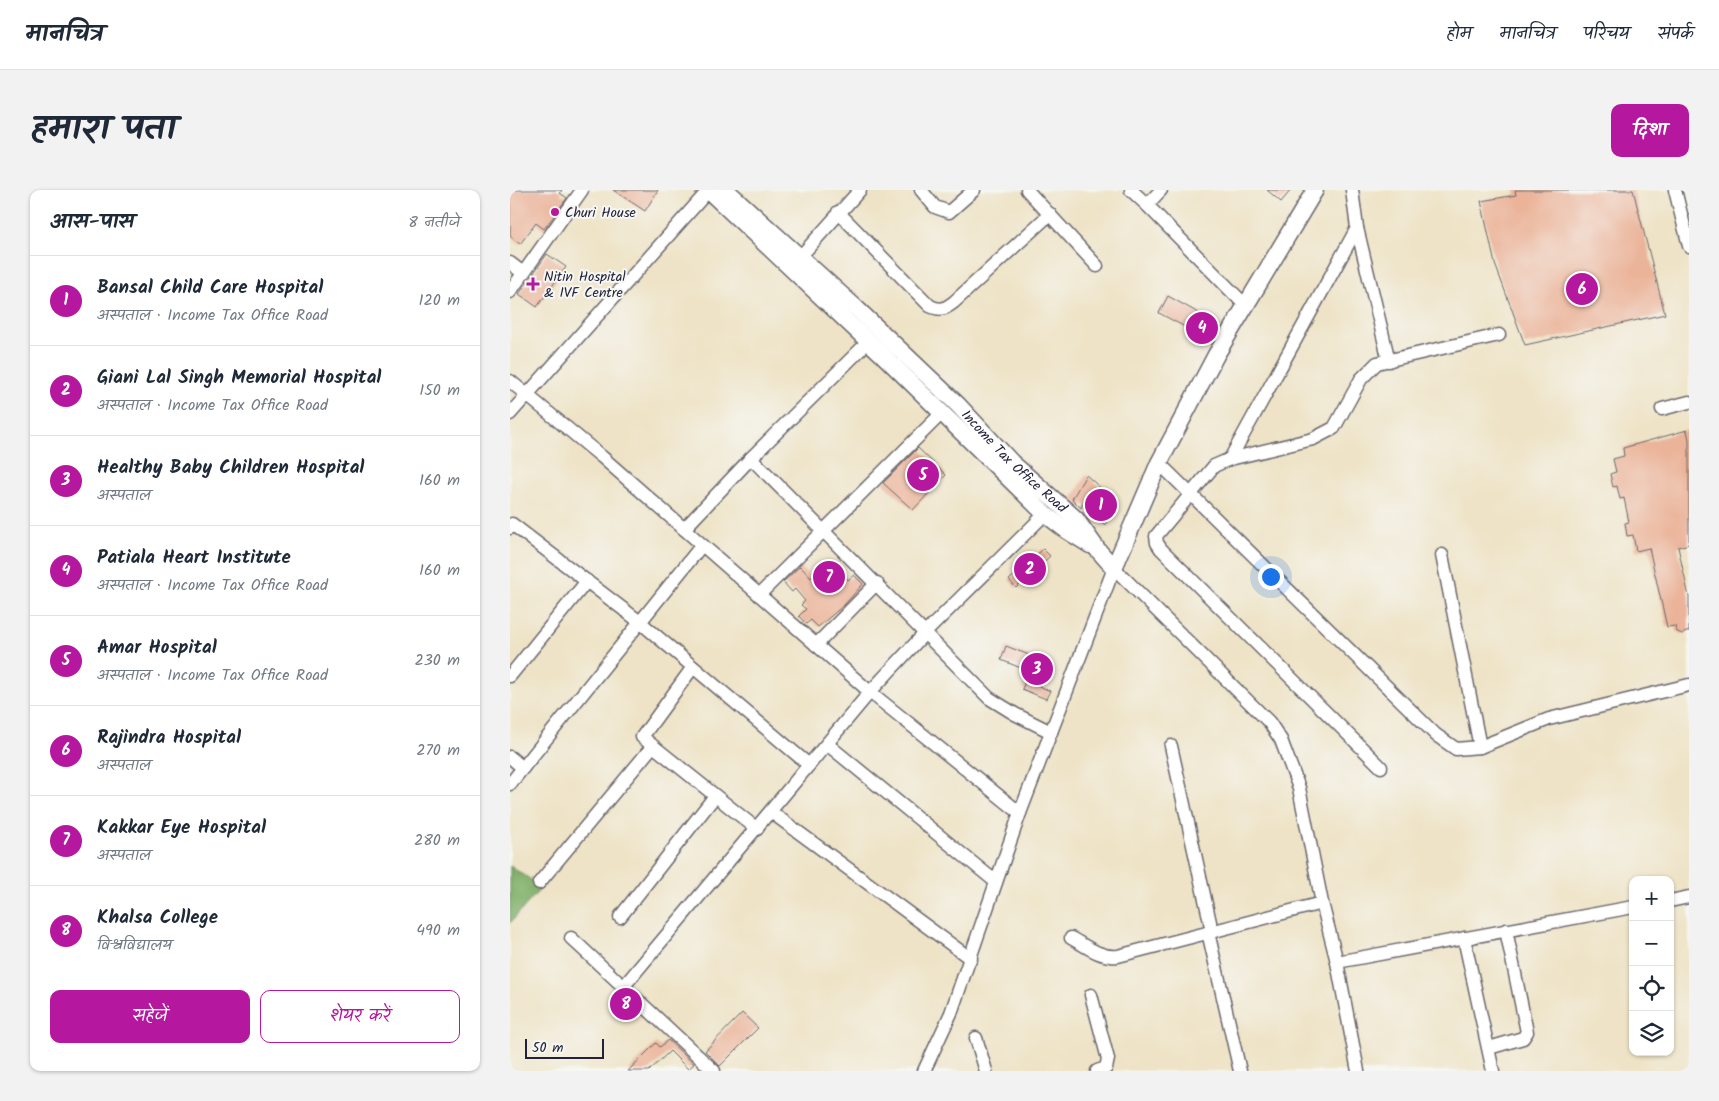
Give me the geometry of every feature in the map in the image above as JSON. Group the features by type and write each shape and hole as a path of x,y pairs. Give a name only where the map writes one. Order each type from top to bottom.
{"main road":[{"path":"708,190 749,219 868,342 1045,514 1066,530 1097,549"},
{"path":"1114,568 1159,463 1216,355 1315,190"},
{"name":"Income Tax Office Road","path":"728,191 749,219 799,258 856,308 958,405 1012,463 1076,520 1097,549 1114,568"}],"street":[{"path":"510,292 582,190"},
{"path":"510,414 708,190"},
{"path":"799,258 838,212 860,190"},
{"path":"921,190 934,207 949,212 974,190"},
{"path":"1027,190 1098,266"},
{"path":"1131,190 1246,305"},
{"path":"1147,205 1161,190"},
{"path":"1352,190 1357,228 1389,361"},
{"path":"1674,190 1689,246"},
{"path":"838,212 930,306 938,310 945,309 954,302 1050,214"},
{"path":"1230,459 1357,228"},
{"path":"510,263 523,273"},
{"path":"1381,767 1157,543 1156,536 1158,531 1214,466 1230,459 1313,439 1330,432 1341,417 1361,379 1377,363 1498,335"},
{"path":"684,529 751,458 868,342"},
{"path":"510,381 602,457 870,692 1020,813"},
{"path":"1662,409 1689,402"},
{"path":"759,595 941,414"},
{"path":"751,458 926,632 989,698 1015,714 1051,732"},
{"path":"1159,463 1436,735 1456,749 1480,747 1549,719 1689,685"},
{"path":"624,986 870,692 926,632 1045,514"},
{"path":"511,525 640,622 809,765"},
{"path":"510,783 702,545"},
{"path":"1442,555 1480,747"},
{"path":"924,1071 951,1013 1020,813 1114,568 1269,722 1282,740 1299,788 1322,903 1337,962 1358,1071"},
{"path":"510,676 587,582"},
{"path":"816,645 877,584"},
{"path":"693,667 643,734 643,740 757,828"},
{"path":"827,744 996,882"},
{"path":"1171,746 1240,1071"},
{"path":"539,883 652,747"},
{"path":"510,757 523,768"},
{"path":"620,917 715,796"},
{"path":"771,812 971,959"},
{"path":"1674,899 1689,897"},
{"path":"1070,938 1100,955 1109,957 1322,903"},
{"path":"1337,962 1629,908"},
{"path":"1489,1048 1523,1038 1527,1032 1506,930"},
{"path":"571,938 714,1071"},
{"path":"1464,938 1493,1071"},
{"path":"1091,995 1108,1059 1106,1068 1097,1071"},
{"path":"976,1038 986,1071"}],"green space":[{"path":"510,866 542,887 510,923"}],"building":[{"path":"510,190 562,190 560,193 567,198 544,229 536,223 520,244 510,236"},
{"path":"613,190 658,190 645,211"},
{"path":"1267,190 1291,190 1281,202"},
{"path":"1515,190 1633,190 1665,314 1525,345 1495,264 1481,201 1516,195"},
{"path":"547,254 566,267 537,307 519,294"},
{"path":"1168,296 1220,325 1211,341 1159,313"},
{"path":"1687,430 1689,440 1689,544 1678,547 1689,597 1689,631 1682,634 1676,631 1675,626 1667,627 1649,548 1636,551 1633,535 1627,536 1625,523 1629,522 1624,498 1620,499 1617,486 1613,487 1610,474 1616,472 1613,459 1624,456 1623,448"},
{"path":"918,448 946,475 913,510 883,483"},
{"path":"1086,475 1105,490 1116,504 1105,525 1083,503 1081,508 1072,499"},
{"path":"1043,549 1050,556 1016,588 1009,580"},
{"path":"834,563 848,580 854,575 863,584 844,605 818,627 811,620 806,624 799,616 806,609 801,605 805,601 795,589 792,592 783,582 800,566 811,578 821,569 824,572"},
{"path":"1006,646 1047,662 1037,685 1050,691 1046,699 1022,689 1028,675 1020,671 1021,668 1001,660"},
{"path":"742,1013 758,1028 720,1066 705,1051"},
{"path":"668,1040 694,1064 688,1069 670,1051 649,1071 628,1071 656,1043 660,1047"}],"place":[{"name":"Churi House","path":"555,212"},
{"name":"Nitin Hospital & IVF Centre","path":"533,284"},
{"name":"Rajindra Hospital","path":"1582,289"},
{"name":"Patiala Heart Institute","path":"1202,328"},
{"name":"Amar Hospital","path":"923,475"},
{"name":"Bansal Child Care Hospital","path":"1101,505"},
{"name":"Giani Lal Singh Memorial Hospital","path":"1030,569"},
{"name":"Kakkar Eye Hospital","path":"829,577"},
{"name":"Healthy Baby Children Hospital","path":"1037,669"},
{"name":"Khalsa College","path":"626,1004"}]}
